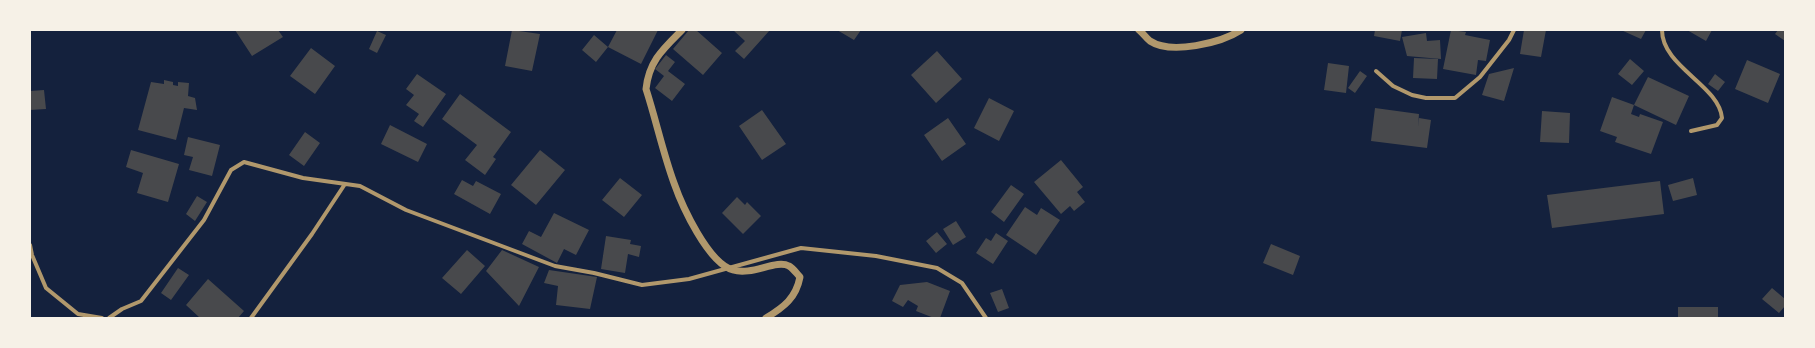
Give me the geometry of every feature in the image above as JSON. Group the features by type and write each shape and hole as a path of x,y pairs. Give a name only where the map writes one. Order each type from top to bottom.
{"street":[{"path":"682,30 657,55 648,74 646,89 674,184 699,234 714,256 727,268 742,273 780,264 790,266 800,277 798,289 784,307 766,318"},
{"path":"1139,30 1151,42 1177,49 1214,41 1241,30"},
{"path":"1376,71 1393,86 1412,95 1426,98 1455,98 1480,77 1509,40 1514,30"},
{"path":"1662,30 1670,53 1693,79 1717,101 1721,109 1722,118 1717,125 1692,130"},
{"path":"109,318 122,309 141,301 204,220 231,170 244,162 303,178 360,186 406,210 554,266 594,273 642,285 690,278 801,248 876,256 937,268 962,283 986,318"},
{"path":"251,318 312,234 345,184"},
{"path":"30,245 32,254 46,288 78,314 102,318"}],"building":[{"path":"235,30 278,30 283,37 252,56"},
{"path":"512,30 540,34 532,71 505,66"},
{"path":"617,30 658,30 641,64 608,47"},
{"path":"689,30 696,30 722,53 703,75 673,49"},
{"path":"733,30 770,30 744,59 735,51 745,41"},
{"path":"837,30 861,30 854,40"},
{"path":"1375,30 1402,30 1400,41 1374,36"},
{"path":"1451,30 1466,32 1465,35 1490,40 1486,61 1478,60 1476,75 1443,69"},
{"path":"1524,30 1546,30 1541,57 1520,54"},
{"path":"1621,30 1646,30 1641,39"},
{"path":"1687,30 1712,30 1706,41"},
{"path":"1778,30 1785,30 1785,41 1775,34"},
{"path":"377,31 386,35 377,53 369,49"},
{"path":"1426,33 1427,41 1440,40 1441,59 1407,56 1402,37"},
{"path":"594,35 608,47 596,62 582,50"},
{"path":"311,48 335,66 315,94 290,76"},
{"path":"937,51 962,79 936,103 911,75"},
{"path":"666,55 675,62 668,71 685,84 672,101 655,88 664,76 655,69"},
{"path":"1414,58 1438,59 1437,79 1413,78"},
{"path":"1630,59 1644,71 1632,85 1618,74"},
{"path":"1747,60 1780,74 1768,103 1735,89"},
{"path":"1328,63 1349,66 1346,93 1324,90"},
{"path":"1514,68 1504,101 1482,95 1489,74"},
{"path":"1360,71 1367,76 1355,93 1348,88"},
{"path":"417,74 446,94 423,127 414,121 419,114 406,105 414,95 406,89"},
{"path":"1715,74 1725,82 1718,91 1708,84"},
{"path":"1648,77 1689,96 1676,125 1634,105"},
{"path":"164,80 173,82 173,85 178,86 178,82 189,83 188,96 195,98 197,110 184,108 176,140 138,130 151,82 164,84"},
{"path":"44,90 46,109 30,110 30,91"},
{"path":"460,94 511,132 493,157 496,159 485,175 465,160 477,145 442,119"},
{"path":"1612,97 1634,105 1631,114 1639,117 1640,114 1663,122 1651,154 1615,142 1617,137 1600,131"},
{"path":"989,98 1014,111 999,141 974,128"},
{"path":"1375,108 1419,114 1418,127 1419,118 1431,120 1427,148 1371,141"},
{"path":"762,110 786,144 762,160 739,126"},
{"path":"1542,111 1570,113 1569,143 1540,142"},
{"path":"948,118 966,144 942,161 924,135"},
{"path":"390,125 427,144 418,162 381,144"},
{"path":"305,132 320,143 304,166 289,155"},
{"path":"188,137 220,145 212,176 189,170 193,157 184,155"},
{"path":"131,150 179,164 168,202 137,193 143,173 126,167"},
{"path":"540,150 565,170 536,205 511,185"},
{"path":"1061,160 1083,187 1077,192 1085,202 1074,211 1070,206 1061,214 1034,182"},
{"path":"620,178 642,195 624,217 602,200"},
{"path":"1693,178 1697,195 1673,201 1668,185"},
{"path":"462,180 473,186 476,181 501,194 490,214 454,194"},
{"path":"1660,181 1664,214 1552,228 1547,195"},
{"path":"1011,185 1024,194 1004,222 991,212"},
{"path":"197,196 207,202 195,221 186,214"},
{"path":"737,197 745,205 747,202 761,216 743,234 722,213"},
{"path":"1025,207 1037,215 1041,208 1060,220 1036,255 1006,235"},
{"path":"554,213 589,230 576,255 564,249 557,263 522,244 529,231 541,237"},
{"path":"956,221 966,237 953,245 943,229"},
{"path":"937,232 947,244 936,253 926,241"},
{"path":"996,233 1008,241 993,264 976,253 986,238 991,241"},
{"path":"606,236 631,240 630,244 641,246 639,257 628,254 625,273 601,269"},
{"path":"1271,244 1300,256 1293,275 1263,263"},
{"path":"467,250 485,266 461,294 442,278"},
{"path":"502,250 539,267 519,306 486,271"},
{"path":"178,268 189,275 171,300 161,293"},
{"path":"549,270 597,277 590,309 556,305 558,286 544,283"},
{"path":"208,279 244,311 238,318 200,318 186,305"},
{"path":"927,282 950,291 940,318 934,318 916,311 918,306 908,300 903,307 892,301 900,285"},
{"path":"1772,288 1785,299 1785,306 1779,313 1762,299"},
{"path":"1002,289 1009,308 998,312 990,293"},
{"path":"1678,307 1718,307 1718,318 1678,318"}]}
